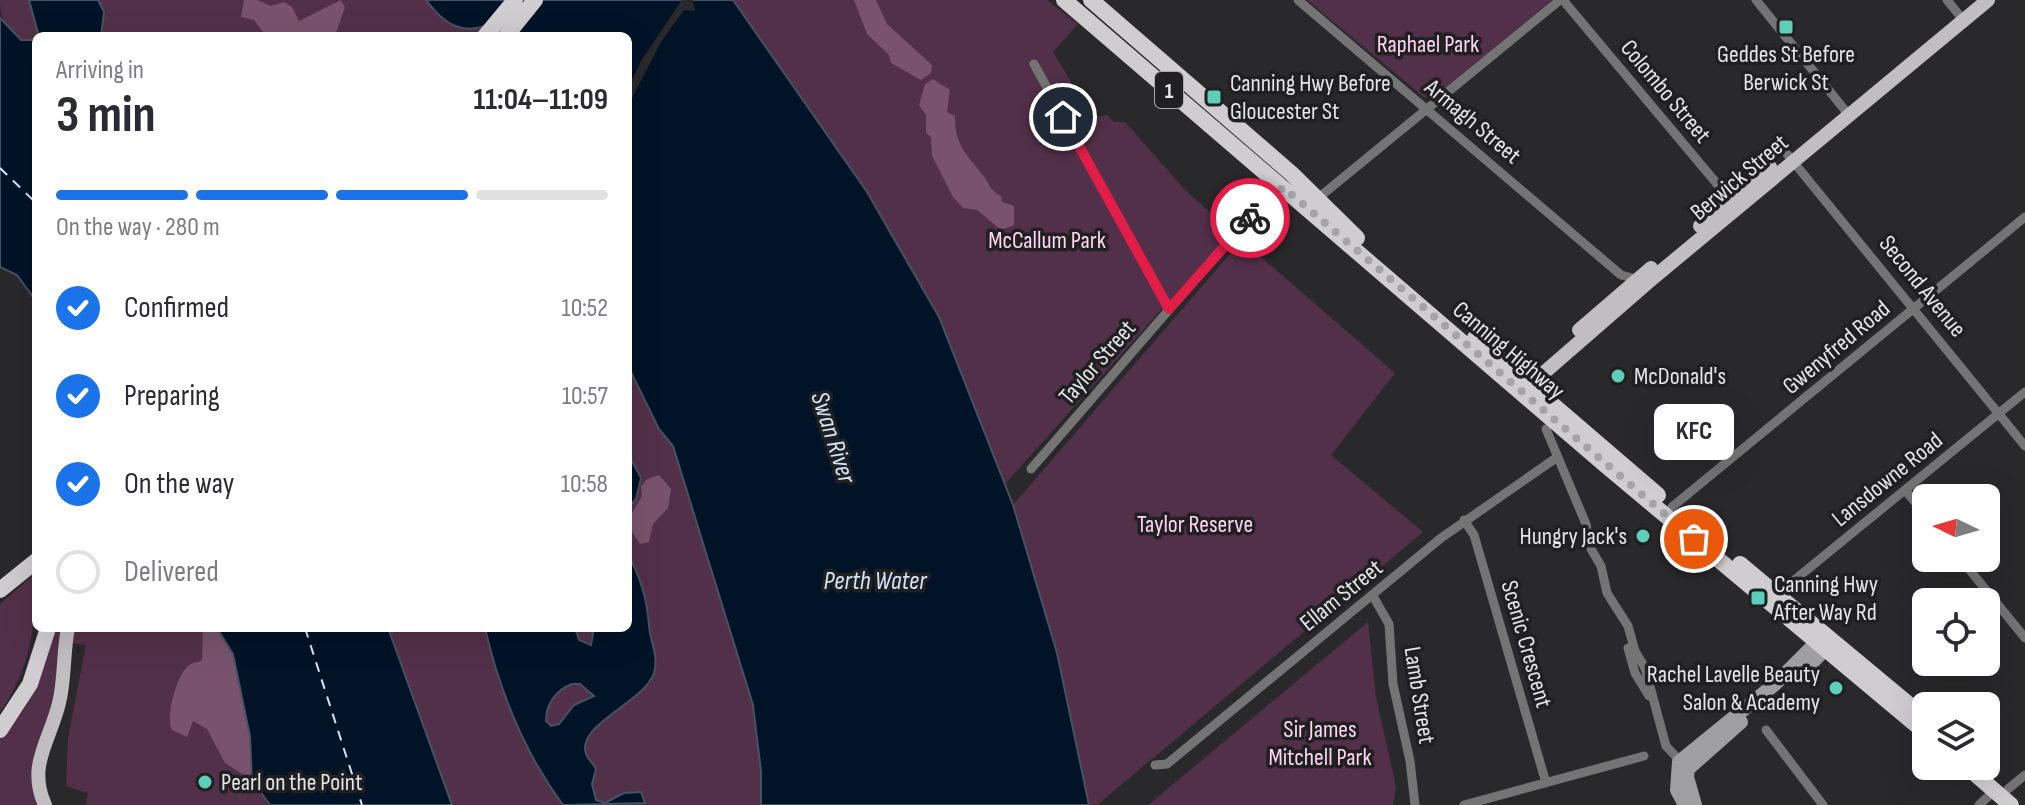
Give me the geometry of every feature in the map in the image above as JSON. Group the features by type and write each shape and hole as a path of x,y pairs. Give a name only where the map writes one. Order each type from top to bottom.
{"highway":[{"path":"488,32 515,0"},
{"path":"509,32 535,0"},
{"name":"Canning Highway","path":"1064,0 1283,177 1826,641 1912,708"},
{"name":"Canning Highway","path":"1091,0 1283,177 1317,199 1399,277 1523,384 1770,587 1912,720"},
{"path":"0,590 32,564"},
{"path":"0,730 30,684 47,632"},
{"path":"1982,780 2002,798 2025,804"},
{"path":"1990,780 2002,798"}],"main road":[{"name":"Berwick Street","path":"1961,17 1975,0"},
{"name":"Berwick Street","path":"1523,384 1623,282 1637,279 1961,17 1988,0"},
{"name":"Berwick Street","path":"1523,384 1733,203"},
{"path":"45,805 38,781 38,758 59,701 68,632"},
{"path":"1685,805 1677,790 1684,765 1826,641"},
{"path":"1684,765 1695,805"}],"street":[{"name":"Armagh Street","path":"1298,0 1428,109 1623,282"},
{"path":"1317,199 1562,0"},
{"name":"Colombo Street","path":"1562,0 1733,203"},
{"path":"1756,0 1846,111"},
{"path":"1947,0 1961,17"},
{"path":"1034,64 1169,309"},
{"name":"Second Avenue","path":"1790,158 1915,307 2025,446"},
{"name":"Taylor Street","path":"1031,469 1258,210 1268,206 1283,177"},
{"name":"Gwenyfred Road","path":"1672,507 2025,217"},
{"name":"Lansdowne Road","path":"1770,587 1792,582 2025,392"},
{"path":"1546,429 1586,524 1591,549 1601,566 1613,604 1628,626 1635,673 1650,696 1666,746 1684,765"},
{"name":"Ellam Street","path":"1155,765 1167,764 1464,520 1556,458"},
{"path":"1905,490 1912,498"},
{"name":"Scenic Crescent","path":"1464,520 1474,535 1546,783"},
{"path":"1971,572 2025,638"},
{"name":"Lamb Street","path":"1373,596 1389,624 1393,684 1410,761 1415,805"},
{"path":"1766,730 1823,805"},
{"path":"1464,805 1644,756"},
{"path":"1979,805 2002,798 2025,775"}],"green space":[{"path":"0,0 29,0 38,32 32,32 32,40 21,40 8,27 1,13"},
{"path":"98,0 426,0 437,11 491,24 496,32 101,32"},
{"name":"McCallum Park","path":"733,0 1047,0 1078,24 1053,52 1092,117 1107,115 1114,122 1125,122 1187,192 1232,231 1004,485 939,317 867,192"},
{"name":"Raphael Park","path":"1307,0 1552,0 1436,96 1425,98"},
{"name":"Taylor Reserve","path":"1246,244 1395,373 1331,455 1423,532 1097,805 1089,805 1057,653 1013,505 1235,248"},
{"path":"632,374 659,429 673,446 753,705 761,771 761,805 452,805 389,632 632,632"},
{"path":"32,576 30,646 19,679 0,712 0,604"},
{"name":"Sir James Mitchell Park","path":"1368,622 1376,697 1396,787 1393,805 1148,805"},
{"path":"52,632 63,632 48,723 42,805 0,805 0,739 25,708 37,683"},
{"path":"71,632 219,632 233,654 250,736 252,780 268,805 86,805 88,793 66,786 68,738 86,645 69,643"}],"shaded area":[{"path":"244,0 257,0 271,6 284,2 292,7 299,21 341,0 345,7 336,32 263,32 254,20 241,17"},
{"path":"854,0 876,0 887,24 932,65 931,73 921,80 891,63 889,55 867,34"},
{"path":"933,79 950,90 947,112 955,116 959,141 991,188 1001,196 1002,202 1014,206 1014,225 1001,230 977,210 963,208 953,197 932,156 931,137 926,133 926,115 919,105 925,84"},
{"path":"659,475 671,489 668,508 653,524 649,542 640,544 632,532 632,513 642,496 641,486 647,479"},
{"path":"203,632 219,632 233,654 250,736 252,780 225,763 207,729 193,721 187,737 172,730 170,715 181,675 191,664 202,660"}],"water":[{"path":"29,0 98,0 104,12 102,32 38,32"},
{"name":"Perth Water","path":"426,0 733,0 867,192 939,317 1013,505 1057,653 1089,805 761,805 761,771 753,705 673,446 659,429 632,374 632,32 496,32 491,24 462,28 440,16"},
{"path":"0,18 21,40 32,40 32,296 17,275 0,267"},
{"path":"632,461 641,478 632,504"},
{"path":"632,564 645,598 655,655 654,673 638,694 591,733 586,743 586,754 596,769 592,784 596,800 605,803 624,793 641,792 645,803 563,805 536,764 515,721 486,632 576,632 579,640 591,645 593,632 632,632","holes":["580,684 594,696 574,705 559,724 551,726 546,721 553,698 566,687"]},
{"path":"219,632 389,632 452,805 270,805 252,780 250,736 233,654"}],"pier":[{"path":"682,0 693,0 695,11 684,10 661,42 632,98 632,80"}],"ferry route":[{"path":"0,168 32,199"},
{"path":"306,632 362,805"}],"way so far":[{"path":"1250,218 1268,206 1283,187 1694,539"}],"place":[{"name":"Geddes St Before Berwick St","path":"1786,27"},
{"name":"Canning Hwy Before Gloucester St","path":"1214,97"},
{"name":"McDonald's","path":"1618,376"},
{"name":"Hungry Jack's","path":"1643,536"},
{"name":"KFC","path":"1694,539"},
{"name":"Canning Hwy After Way Rd","path":"1758,598"},
{"name":"Rachel Lavelle Beauty Salon & Academy","path":"1836,688"},
{"name":"Pearl on the Point","path":"205,782"}],"route":[{"path":"1063,117 1169,309 1250,218"}],"water label":[{"name":"Swan River","path":"834,437"}]}
